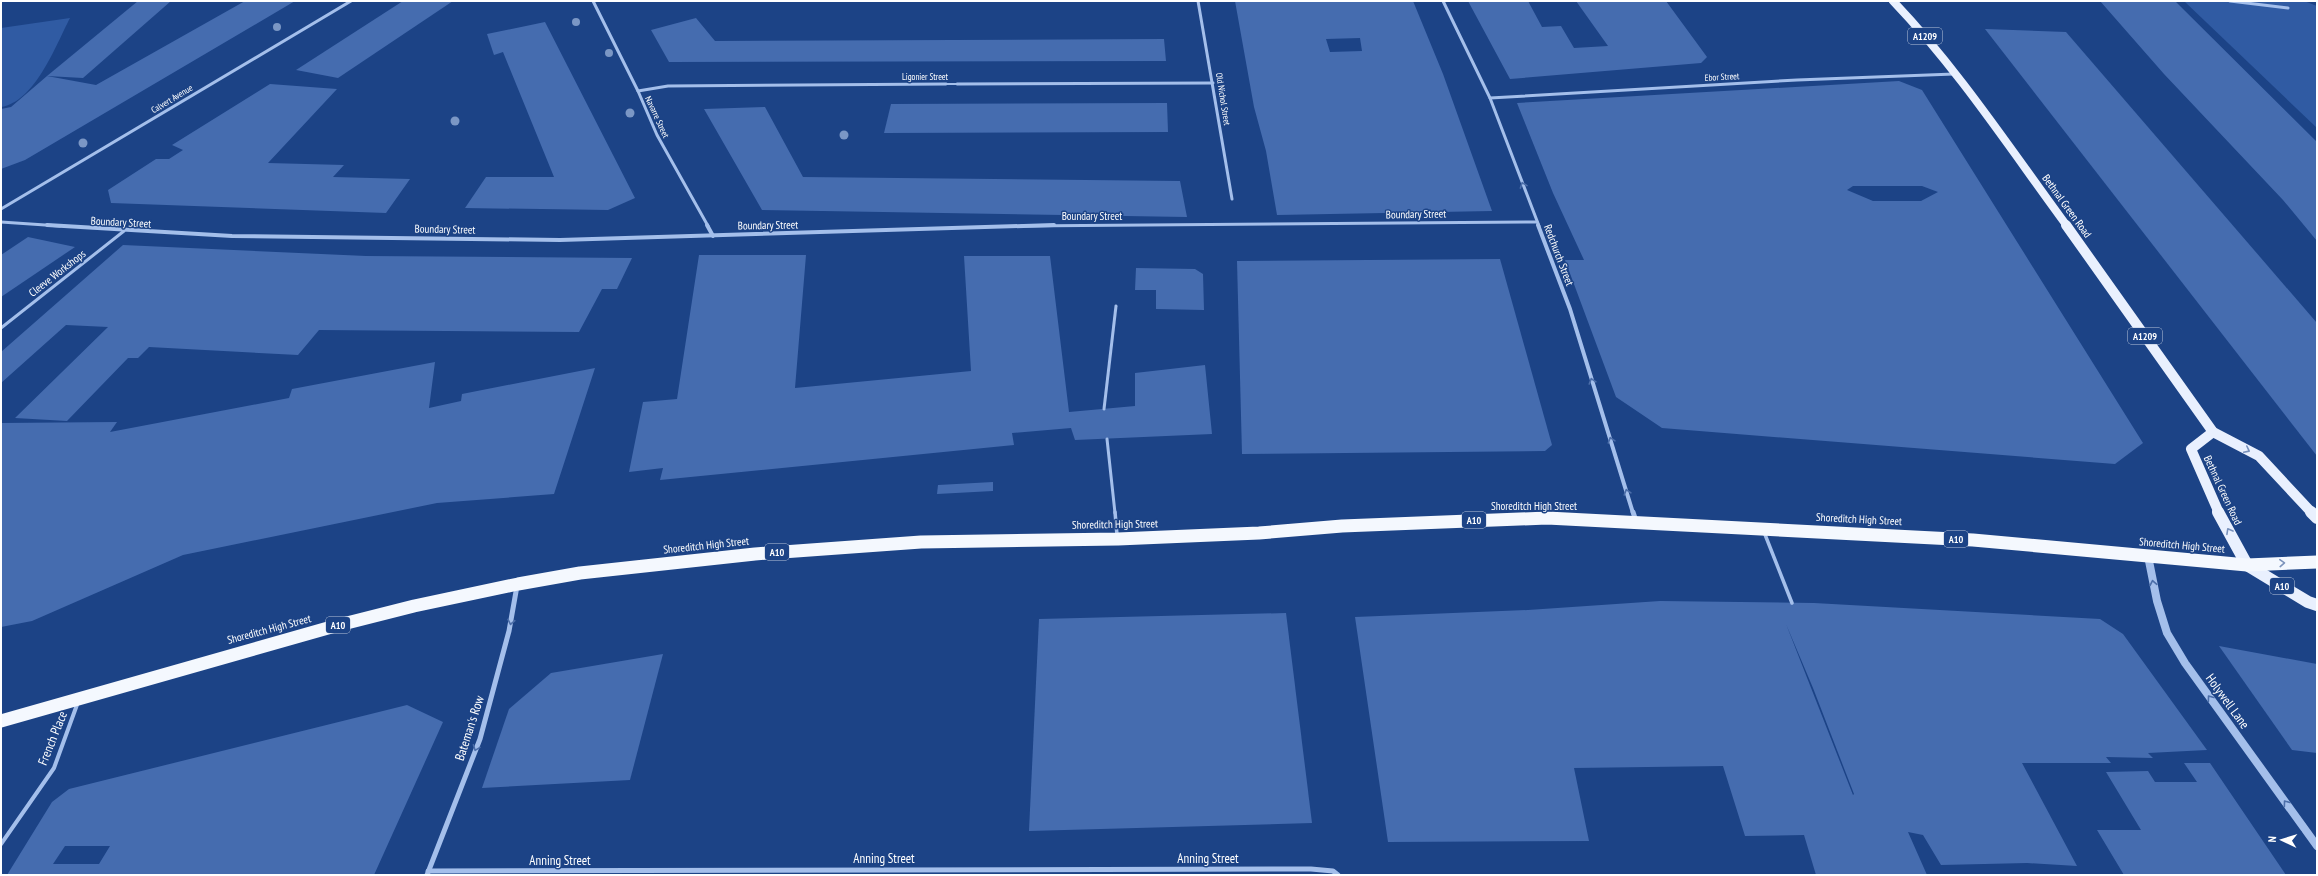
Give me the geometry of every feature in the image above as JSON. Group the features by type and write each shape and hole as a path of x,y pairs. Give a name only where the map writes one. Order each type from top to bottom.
{"highway":[{"name":"Shoreditch High Street","path":"1,721 80,697 335,626 414,606 518,584 587,572 786,552 921,542 1118,539 1350,526 1539,518 1973,540 2247,565 2317,562"}],"main road":[{"name":"Bethnal Green Road","path":"1893,1 1916,25 1955,74 2077,240 2213,432 2259,456 2317,518"},
{"name":"Bethnal Green Road","path":"2213,432 2191,449 2220,514 2247,565"},
{"name":"Shoreditch High Street","path":"2247,565 2308,602 2317,605"}],"street":[{"name":"Calvert Avenue","path":"1,210 351,1"},
{"name":"Navarre Street","path":"593,1 638,91 657,135 713,236"},
{"name":"Old Nichol Street","path":"1198,1 1232,199"},
{"name":"Redchurch Street","path":"1443,1 1490,98 1570,309 1637,523"},
{"path":"2230,1 2288,8"},
{"name":"Ebor Street","path":"1490,98 1797,80 1955,74"},
{"name":"Ligonier Street","path":"957,84 1213,83"},
{"name":"Ligonier Street","path":"638,91 668,86 946,84"},
{"name":"Boundary Street","path":"1,222 124,231 232,236 560,240 1066,225 1537,222"},
{"name":"Holywell Lane","path":"2148,556 2157,601 2168,633 2185,663 2317,846"},
{"name":"Bateman's Row","path":"428,873 480,739 509,631 518,584"},
{"name":"French Place","path":"1,844 54,768 80,697"},
{"name":"Anning Street","path":"428,873 1311,869 1333,871 1338,875"}],"lane":[{"name":"Ligonier Street","path":"946,84 957,84"},
{"name":"Cleeve Workshops","path":"1,328 124,231"},
{"path":"1104,409 1116,306"},
{"path":"1107,439 1118,539"},
{"path":"1762,529 1792,603"}],"shaded area":[{"path":"2184,1 2304,1 2317,6 2317,128"},
{"path":"70,18 51,57 34,84 24,95 13,103 1,107 1,28"}],"building":[{"path":"138,1 171,1 83,78 47,76"},
{"path":"245,1 295,1 25,160 1,169 1,109 11,107 47,76 96,85"},
{"path":"403,1 453,1 338,78 296,70"},
{"path":"1235,1 1413,1 1443,74 1492,211 1277,215 1266,151 1254,107","holes":["1360,38 1362,51 1330,52 1326,39"]},
{"path":"1468,1 1528,1 1542,27 1561,26 1574,48 1608,46 1576,1 1666,1 1707,57 1701,63 1510,79"},
{"path":"2100,1 2175,1 2317,142 2317,241 2283,200 2164,74"},
{"path":"696,18 715,41 1164,39 1166,61 669,62 651,30"},
{"path":"545,22 635,198 608,210 465,208 486,177 554,177 503,52 494,55 487,34"},
{"path":"1985,29 2066,32 2317,323 2317,456"},
{"path":"1899,81 1922,90 2143,443 2115,464 1662,428 1616,397 1565,260 1584,260 1553,193 1517,103","holes":["1853,186 1922,186 1938,192 1921,201 1873,201 1847,190"]},
{"path":"270,84 337,89 268,163 344,165 333,177 410,179 386,213 111,203 108,190 156,159 169,159 183,150 172,145"},
{"path":"1167,103 1168,132 884,133 891,104"},
{"path":"765,107 803,177 1180,181 1187,217 762,210 704,109"},
{"path":"28,237 75,247 1,297 1,255"},
{"path":"123,245 366,256 632,258 617,289 602,289 579,332 319,330 298,355 149,347 138,358 128,358 67,421 15,418 108,327 66,325 1,383 1,352"},
{"path":"699,255 806,255 795,388 971,371 964,256 1050,256 1069,412 1135,406 1135,373 1205,365 1212,434 1075,440 1071,428 1012,433 1014,445 660,480 663,468 629,472 643,402 677,399"},
{"path":"1500,259 1552,445 1545,451 1242,454 1237,261"},
{"path":"1136,268 1195,269 1203,274 1204,310 1156,309 1156,290 1135,290"},
{"path":"435,362 429,408 461,401 462,394 595,368 554,494 437,503 183,555 32,621 1,627 1,423 117,422 110,432 289,398 292,389"},
{"path":"993,482 993,491 937,494 938,485"},
{"path":"1660,601 1814,603 2100,619 2123,634 2207,750 2148,753 2153,758 2106,757 2111,763 2022,763 2077,866 2027,863 1941,865 1923,835 1908,832 1927,875 1816,875 1804,835 1745,836 1723,766 1574,768 1589,841 1388,842 1355,617 1528,610","holes":["1786,624 1813,688 1854,794 1853,795"]},
{"path":"1286,613 1312,823 1029,831 1039,619"},
{"path":"2219,646 2317,664 2317,753 2292,750"},
{"path":"663,654 630,780 482,788 509,709 551,673"},
{"path":"407,705 443,722 374,875 7,875 52,802 69,789","holes":["65,846 110,846 99,864 53,864"]},
{"path":"2184,763 2210,763 2286,875 2124,875 2097,830 2141,830 2106,772 2148,771 2155,782 2197,782"}]}
